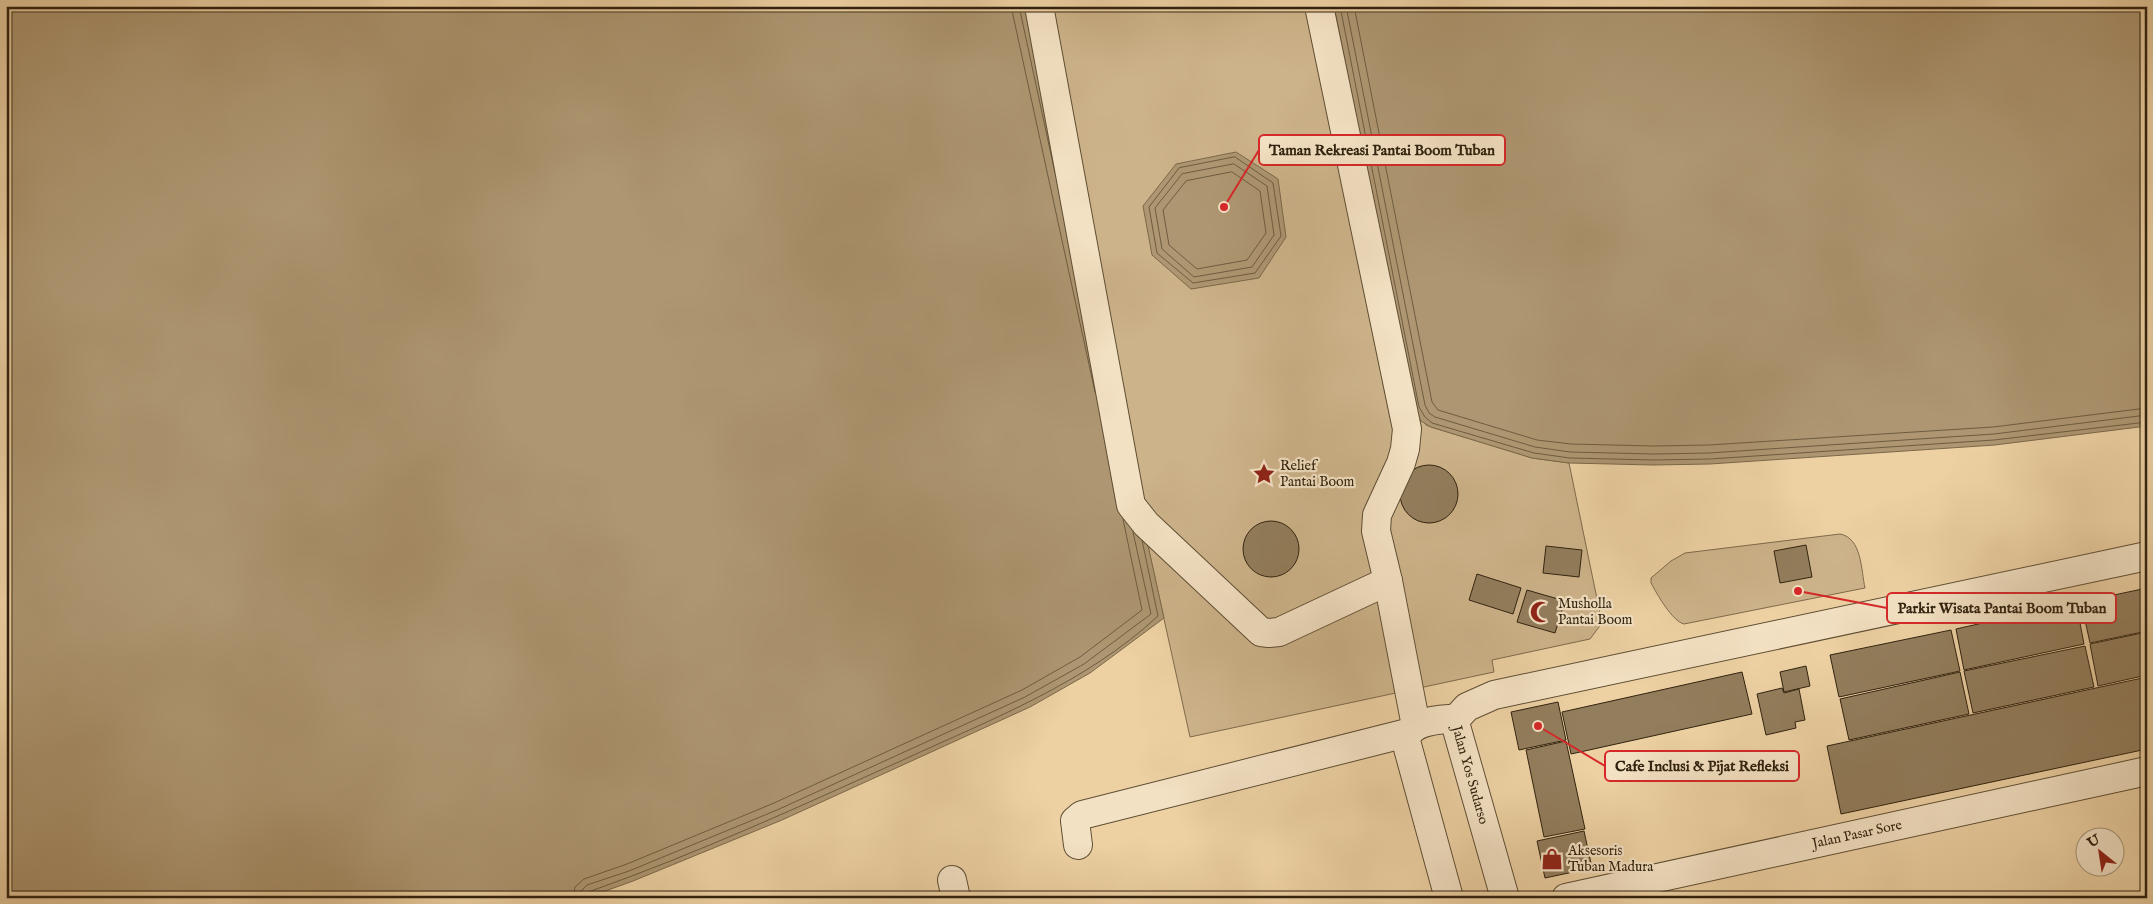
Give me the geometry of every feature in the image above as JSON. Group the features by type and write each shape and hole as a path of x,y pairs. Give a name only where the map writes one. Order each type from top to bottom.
{"street":[{"path":"1039,6 1129,498 1135,512 1261,632 1279,632 1388,581"},
{"path":"1319,6 1407,429 1405,449 1401,463 1377,515 1376,531 1388,581 1412,729 1406,746 1449,898"},
{"path":"1453,722 1467,708 1494,696 2147,556"},
{"name":"Jalan Yos Sudarso","path":"1078,845 1074,824 1076,818 1082,815 1444,720 1453,722 1466,757 1505,898"},
{"name":"Jalan Pasar Sore","path":"1566,898 2147,771"}],"shaded area":[{"path":"1029,6 1334,6 1414,409 1426,425 1431,427 1532,458 1569,463 1602,623 1590,639 1492,660 1494,672 1190,737"},
{"path":"1840,534 1847,537 1857,548 1865,588 1684,624 1679,622 1670,613 1651,583 1651,578 1671,561 1685,553"}],"water":[{"path":"6,6 1029,6 1164,618 1090,673 1030,707 782,820 633,881 586,898 6,898"},
{"path":"1334,6 2147,6 2147,426 1995,445 1710,464 1653,465 1569,463 1532,458 1431,427 1421,421 1414,409"},
{"path":"1236,152 1278,179 1286,237 1259,278 1191,289 1152,255 1143,206 1176,164"}],"building":[{"path":"1429,465 1440,467 1453,478 1458,494 1456,505 1445,518 1429,523 1418,521 1405,510 1400,494 1402,483 1413,470"},
{"path":"1265,521 1277,521 1287,525 1295,533 1299,549 1295,565 1287,573 1277,577 1265,577 1255,573 1247,565 1243,555 1243,543 1247,533 1255,525"},
{"path":"1806,545 1812,577 1780,583 1774,551"},
{"path":"1546,546 1582,550 1579,577 1543,573"},
{"path":"1477,574 1521,588 1513,614 1469,600"},
{"path":"2147,588 2147,631 2090,643 2081,602"},
{"name":"Musholla Pantai Boom","path":"1527,590 1565,601 1555,633 1517,622"},
{"path":"2076,602 2084,644 1964,670 1956,629"},
{"path":"1951,630 1960,671 1839,697 1830,655"},
{"path":"2147,632 2147,675 2098,686 2090,644"},
{"path":"2085,646 2094,687 1973,713 1964,671"},
{"path":"1806,666 1810,686 1784,692 1780,672"},
{"path":"1742,672 1752,714 1571,754 1562,712"},
{"path":"1960,672 1969,714 1849,740 1840,699"},
{"path":"2147,677 2147,749 1841,814 1827,746"},
{"path":"1782,688 1784,693 1799,689 1805,720 1795,722 1796,728 1766,735 1757,694"},
{"path":"1558,702 1566,740 1519,750 1511,712"},
{"path":"1566,741 1585,829 1544,837 1526,750"},
{"path":"1584,831 1592,868 1545,878 1537,841"}],"place":[{"name":"Taman Rekreasi Pantai Boom Tuban","path":"1224,207"},
{"name":"Relief Pantai Boom","path":"1264,474"},
{"name":"Parkir Wisata Pantai Boom Tuban","path":"1798,591"},
{"name":"Musholla Pantai Boom","path":"1541,612"},
{"name":"Cafe Inclusi & Pijat Refleksi","path":"1538,726"},
{"name":"Aksesoris Tuban Madura","path":"1552,859"}]}
